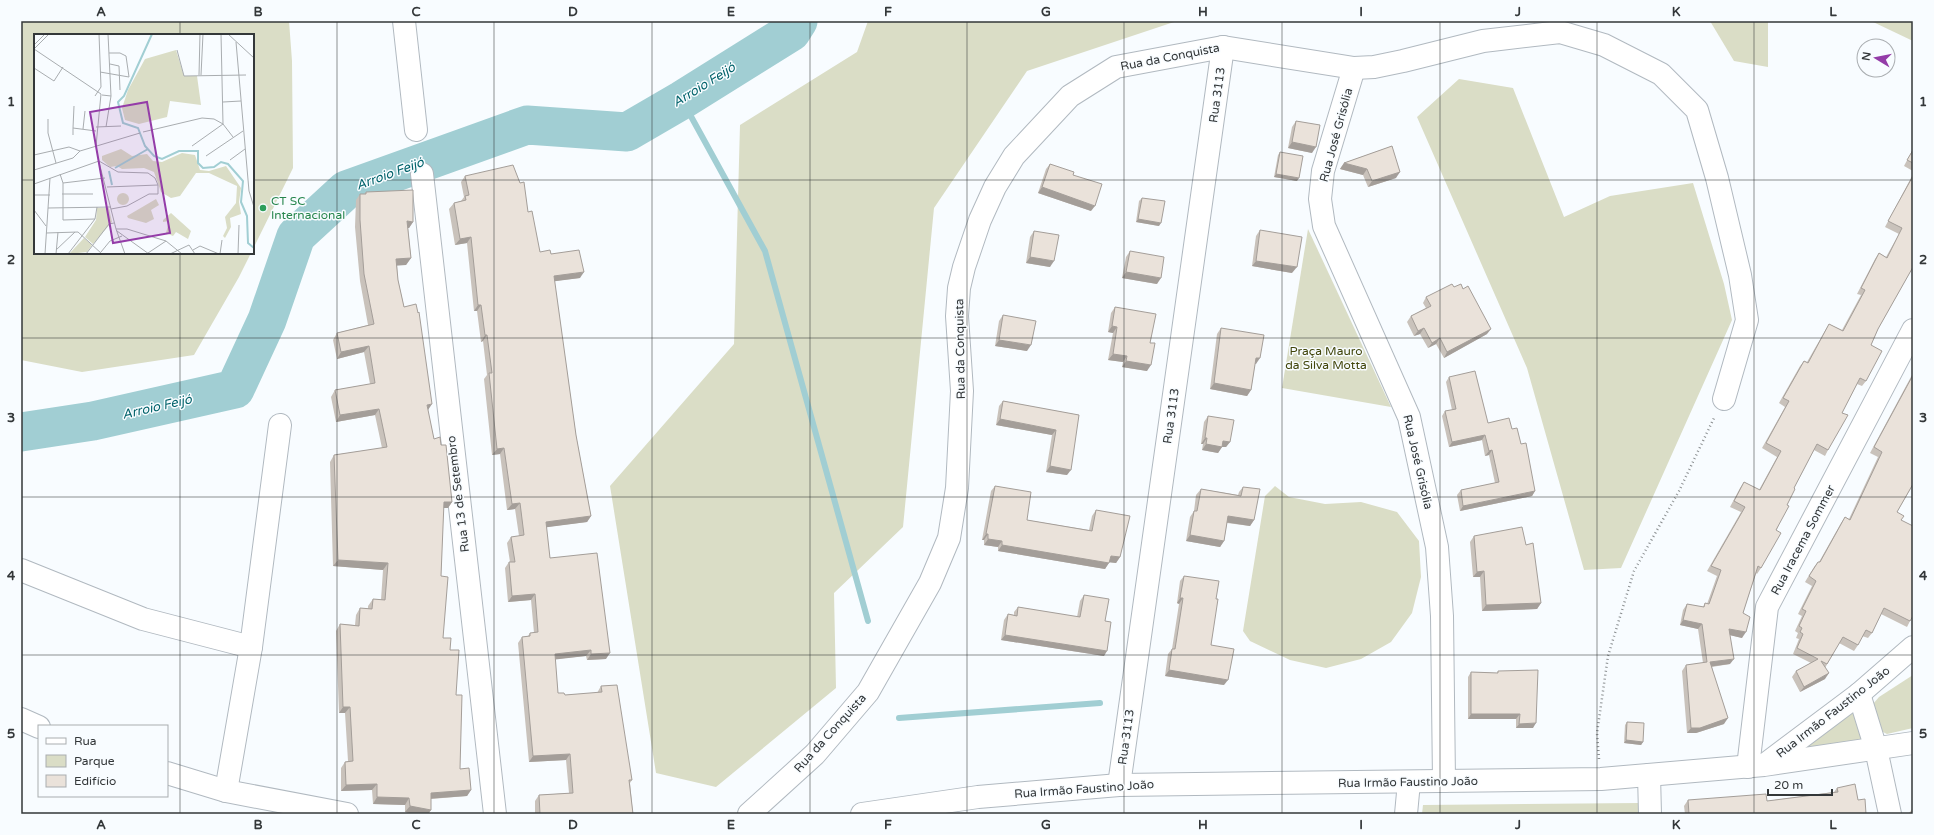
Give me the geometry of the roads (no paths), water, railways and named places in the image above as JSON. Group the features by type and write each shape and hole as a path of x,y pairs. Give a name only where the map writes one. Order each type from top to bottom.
{"street":[{"path":"404,21 416,130"},
{"path":"1564,27 1604,45 1661,74 1697,110 1719,186 1740,275 1747,320 1724,399"},
{"name":"Rua da Conquista","path":"748,814 815,754 868,692 930,583 949,538 957,488 962,390 957,316 959,288 964,267 980,220 995,188 1014,156 1070,96 1116,67 1223,47 1354,68 1374,67 1483,41 1564,27"},
{"name":"Rua 3113","path":"1119,785 1223,47"},
{"name":"Rua José Grisólia","path":"1354,68 1323,171 1320,199 1324,226 1409,417 1434,532 1437,547 1442,616 1444,781"},
{"name":"Rua 13 de Setembro","path":"422,174 495,814"},
{"name":"Rua Iracema Sommer","path":"1756,766 1767,607 1913,330"},
{"path":"226,791 251,647 280,424"},
{"path":"21,570 143,619 251,647"},
{"name":"Rua Irmão Faustino João","path":"862,814 978,805 1119,785 1601,779 1756,766 1859,694 1913,647"},
{"path":"1859,694 1876,749 1890,814"},
{"path":"21,719 38,727"},
{"path":"1756,766 1913,743"},
{"path":"168,773 287,809 347,814"},
{"path":"1649,775 1650,814"},
{"path":"1406,814 1409,782"}],"waterway":[{"name":"Arroio Feijó","path":"21,432 93,421 235,389 267,320 296,236 346,190 527,125 627,132 682,100 791,32 798,21"},
{"path":"682,100 765,251 868,621"},
{"path":"899,718 1100,703"}],"place":[{"name":"CT SC Internacional","path":"263,208"}],"park label":[{"name":"Praça Mauro da Silva Motta","path":"1326,358"}]}
